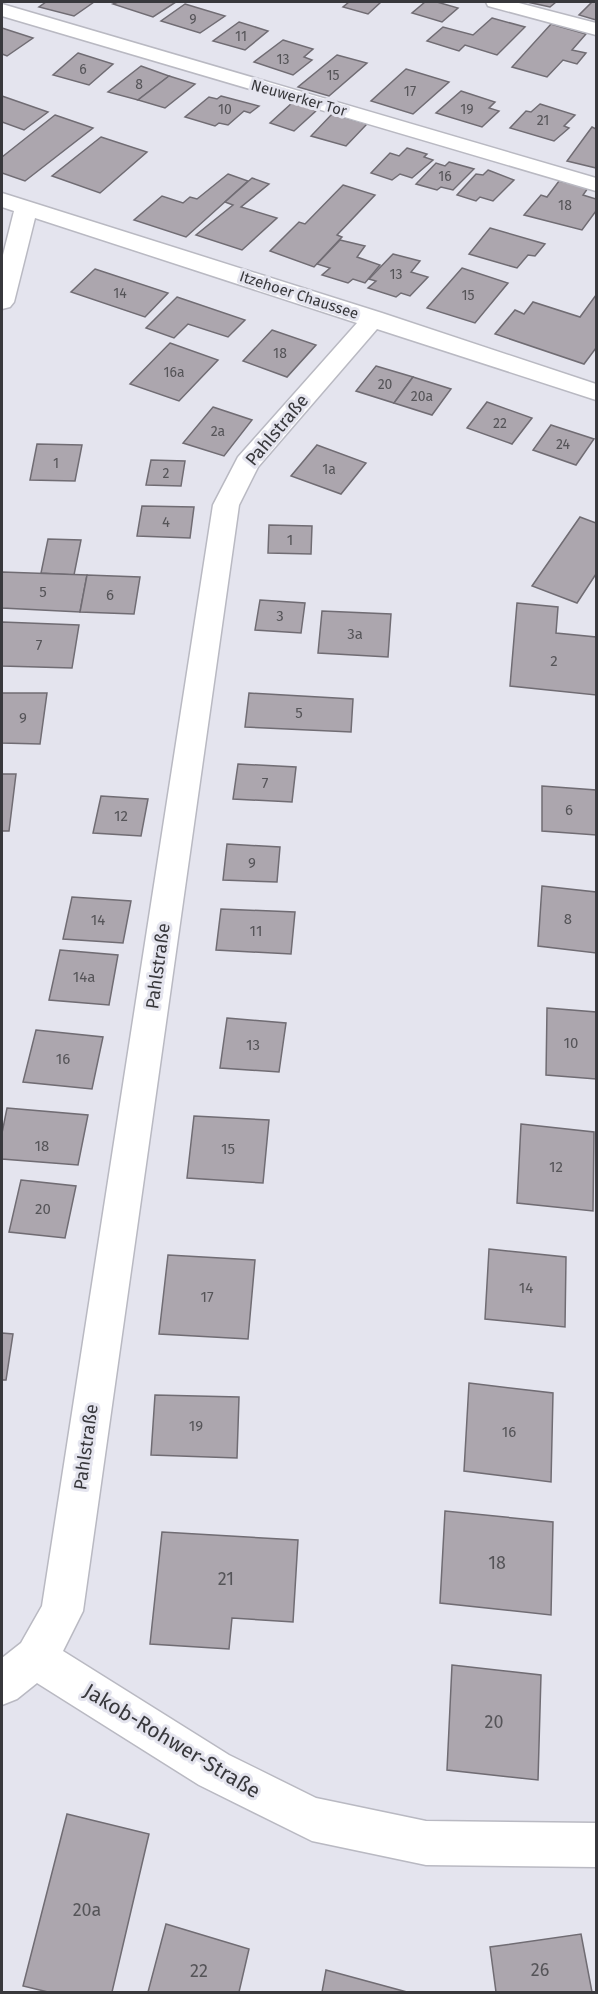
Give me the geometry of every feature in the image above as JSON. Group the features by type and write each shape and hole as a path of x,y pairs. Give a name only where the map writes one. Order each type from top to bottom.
{"street":[{"path":"495,2 597,29"},
{"name":"Neuwerker Tor","path":"2,10 597,185"},
{"name":"Itzehoer Chaussee","path":"2,200 374,318 597,392"},
{"path":"2,302 26,208"},
{"name":"Pahlstraße","path":"36,1658 62,1611 226,505 247,463 374,318"},
{"path":"2,1684 36,1658"},
{"name":"Jakob-Rohwer-Straße","path":"36,1658 214,1770 312,1820 426,1843 597,1845"}],"building":[{"path":"46,2 94,2 74,16 39,7"},
{"path":"118,2 176,2 153,17 113,4"},
{"path":"349,2 381,2 368,14 343,7"},
{"path":"425,2 437,2 458,8 442,22 412,13"},
{"path":"527,2 556,2 550,7"},
{"path":"592,2 596,2 596,20 579,15"},
{"path":"185,4 225,16 200,33 161,21"},
{"path":"492,18 525,27 497,55 465,45 459,51 427,41 443,27 473,35"},
{"path":"239,22 268,31 245,50 213,41"},
{"path":"551,24 586,34 572,50 586,53 577,64 563,60 547,77 512,67"},
{"path":"2,28 33,38 7,56 2,54"},
{"path":"283,40 313,49 304,57 312,60 293,75 254,62"},
{"path":"78,53 113,64 89,85 53,75"},
{"path":"337,55 367,63 329,96 298,87"},
{"path":"141,66 169,76 138,100 108,92"},
{"path":"406,69 449,82 413,114 371,101"},
{"path":"169,76 195,84 165,108 138,100"},
{"path":"461,91 495,102 489,108 499,111 482,127 436,113"},
{"path":"2,96 48,112 24,130 2,122"},
{"path":"221,96 259,106 250,113 244,111 228,125 219,123 215,126 185,117 209,97 217,99"},
{"path":"293,102 318,109 294,131 270,123"},
{"path":"540,104 575,115 564,126 569,128 554,141 510,128 526,111 531,112"},
{"path":"332,114 367,124 346,146 311,136"},
{"path":"55,115 93,128 25,181 2,173 2,157"},
{"path":"592,127 596,129 596,168 567,161"},
{"path":"101,137 147,152 100,193 52,176"},
{"path":"407,148 427,154 424,157 433,160 412,178 400,174 392,180 371,173 390,153 399,156"},
{"path":"449,162 474,169 453,190 441,187 437,190 416,184 436,163 445,166"},
{"path":"488,170 514,180 493,201 480,197 476,201 457,195 476,174 483,175"},
{"path":"228,174 248,181 186,237 134,220 162,196 183,203 190,197 197,199"},
{"path":"252,178 269,184 241,207 277,218 242,250 196,235 233,205 225,202"},
{"path":"559,181 588,188 583,195 596,199 596,211 582,230 524,215 541,195 547,197"},
{"path":"343,185 375,195 337,235 342,237 314,267 270,251 299,222 305,224"},
{"path":"490,228 545,244 535,256 528,255 517,268 469,254"},
{"path":"340,240 365,246 357,257 380,265 365,283 353,279 348,283 322,275 330,268 317,264"},
{"path":"393,254 420,261 411,272 428,277 410,296 401,293 396,297 368,288 376,281 369,279"},
{"path":"462,268 508,283 475,323 427,308"},
{"path":"95,269 168,293 145,317 71,292"},
{"path":"596,295 596,348 584,364 495,334 515,310 524,314 533,302 580,317"},
{"path":"177,297 245,320 228,337 188,324 174,338 146,328"},
{"path":"272,330 316,345 287,377 243,361"},
{"path":"170,343 218,360 179,401 130,384"},
{"path":"376,366 413,377 394,403 356,391"},
{"path":"413,377 451,389 432,415 394,403"},
{"path":"487,402 532,418 512,444 467,428"},
{"path":"213,407 252,420 224,456 183,443"},
{"path":"551,425 594,439 576,465 533,450"},
{"path":"37,444 82,445 75,481 30,480"},
{"path":"317,445 366,463 341,494 291,476"},
{"path":"151,460 185,461 181,486 146,485"},
{"path":"142,506 194,507 190,538 137,536"},
{"path":"580,517 596,523 596,574 577,603 532,586"},
{"path":"269,525 312,526 311,554 268,553"},
{"path":"48,539 81,540 74,575 41,573"},
{"path":"2,572 87,575 80,612 2,608"},
{"path":"87,575 140,577 134,614 80,612"},
{"path":"260,600 305,603 301,633 255,630"},
{"path":"517,603 558,607 556,633 596,637 596,695 510,686"},
{"path":"322,611 391,614 388,657 318,653"},
{"path":"2,622 79,625 72,668 2,666"},
{"path":"2,693 47,693 40,744 2,743"},
{"path":"249,693 353,699 351,732 245,727"},
{"path":"238,764 296,767 292,802 233,799"},
{"path":"2,774 16,774 9,831 2,831"},
{"path":"542,786 596,790 596,835 542,831"},
{"path":"101,796 148,799 141,836 93,833"},
{"path":"227,844 280,847 277,882 223,880"},
{"path":"542,886 596,892 596,953 538,946"},
{"path":"72,897 131,901 123,943 63,939"},
{"path":"221,909 295,912 291,954 216,950"},
{"path":"60,950 118,955 109,1005 49,1000"},
{"path":"547,1008 596,1012 596,1079 546,1075"},
{"path":"227,1018 286,1023 279,1072 220,1068"},
{"path":"36,1030 103,1037 92,1089 23,1082"},
{"path":"7,1108 88,1115 78,1165 2,1159 2,1133"},
{"path":"194,1116 269,1120 263,1183 187,1178"},
{"path":"521,1124 594,1132 593,1211 517,1203"},
{"path":"21,1180 76,1186 65,1238 9,1232"},
{"path":"489,1249 566,1257 565,1327 485,1319"},
{"path":"168,1255 255,1260 248,1339 159,1334"},
{"path":"2,1333 13,1334 6,1380 2,1380"},
{"path":"469,1383 553,1393 551,1482 464,1471"},
{"path":"155,1395 239,1397 237,1458 151,1455"},
{"path":"445,1511 553,1522 551,1615 440,1603"},
{"path":"162,1532 298,1540 293,1622 232,1618 229,1649 150,1644"},
{"path":"452,1665 541,1675 538,1780 447,1770"},
{"path":"67,1814 149,1834 112,1992 48,1992 23,1986"},
{"path":"166,1924 249,1949 239,1992 148,1992"},
{"path":"581,1934 592,1992 496,1992 490,1947"},
{"path":"326,1970 407,1992 322,1992"}]}
